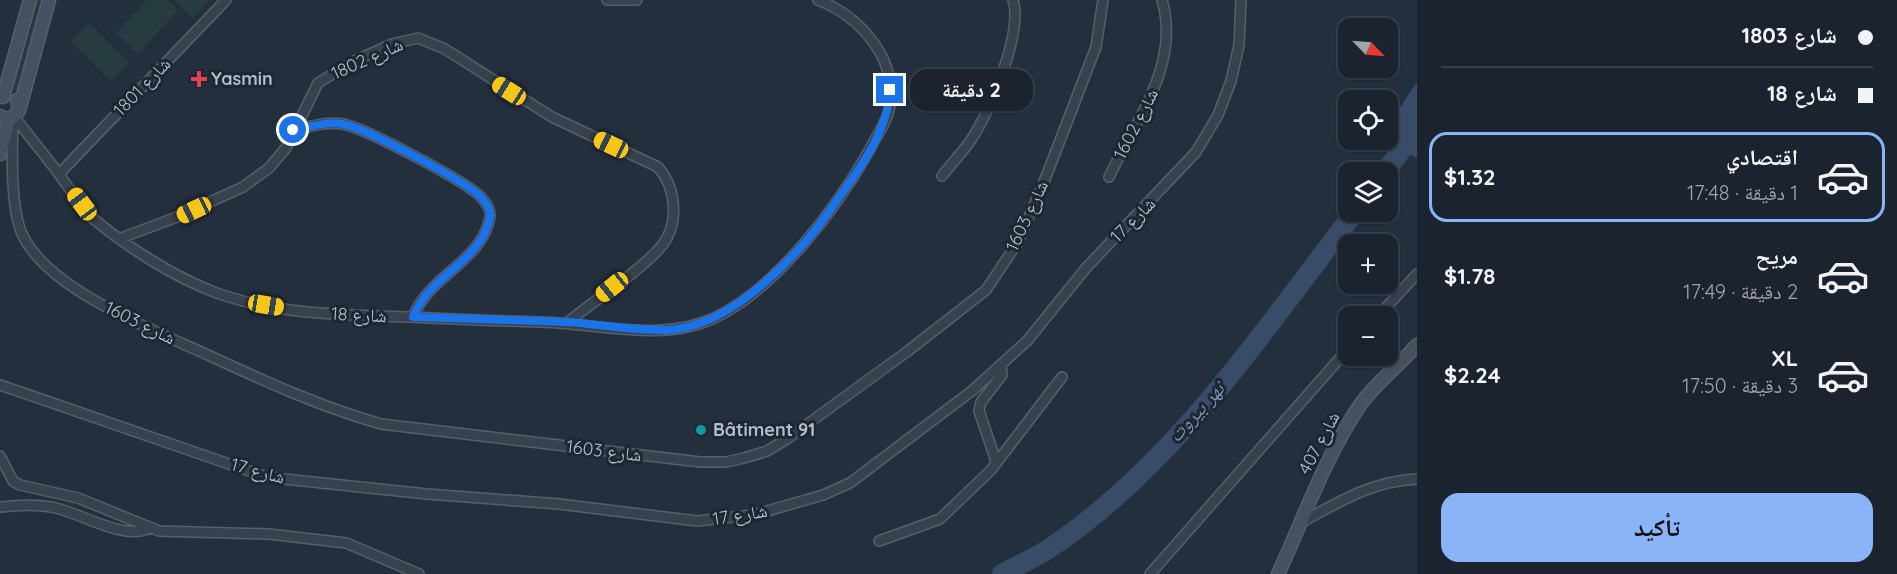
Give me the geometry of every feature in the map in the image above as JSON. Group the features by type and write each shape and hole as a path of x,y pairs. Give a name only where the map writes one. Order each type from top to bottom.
{"street":[{"path":"11,116 14,98 2,99 30,0"},
{"path":"0,154 49,0"},
{"name":"شارع 1801","path":"59,174 226,0"},
{"path":"607,0 637,0"},
{"name":"شارع 18","path":"11,116 93,220 177,275 214,292 292,310 568,322 669,330 712,319 762,287 825,219 855,175 884,123 890,107 888,71 857,21 818,0"},
{"path":"942,176 971,140 987,109 1011,43 1015,15 1013,0"},
{"name":"شارع 1603","path":"11,116 12,164 22,235 32,251 50,269 114,314 286,390 340,412 381,424 674,461 726,462 767,451 787,439 908,351 986,290 1018,242 1044,182 1096,47 1103,0"},
{"name":"شارع 1602","path":"1109,177 1147,106 1160,75 1165,47 1165,11 1162,0"},
{"name":"شارع 17","path":"0,386 264,476 427,494 559,504 697,522 753,515 823,495 850,483 915,436 1001,365 1027,341 1095,258 1196,152 1218,115 1231,81 1239,45 1241,0"},
{"name":"شارع 1802","path":"121,238 177,218 243,187 269,168 285,148 318,82 354,61 392,44 418,38 445,49 552,117 658,167 666,177 675,212 660,248 568,322"},
{"path":"293,130 327,123 351,126 450,176 480,196 489,208 490,219 475,249 431,286 418,304 413,317"},
{"path":"1387,306 1417,274"},
{"name":"شارع 407","path":"1278,574 1316,487 1361,404 1417,345"},
{"path":"1150,574 1338,360"},
{"path":"996,461 979,411 981,402 1002,375 1001,365"},
{"path":"879,541 940,519 991,470 1062,377"},
{"path":"0,456 13,481 20,485 78,498 150,528 170,532 222,531 346,543 419,574"},
{"path":"1300,523 1356,492 1386,483 1417,479"},
{"path":"0,507 56,508 110,527 136,532 150,528"}],"green space":[{"path":"36,0 43,0 19,91 12,90"},
{"path":"147,0 167,0 178,10 138,54 116,33"},
{"path":"174,0 209,0 193,19"},
{"path":"89,23 129,62 111,81 71,42"}],"water":[{"path":"1417,82 1417,158 1398,149 1398,110"}],"waterway":[{"name":"نهر بيروت","path":"1392,162 1417,129"},
{"name":"نهر بيروت","path":"1002,574 1050,548 1096,514 1138,476 1216,392 1347,222"}],"place":[{"name":"Yasmin","path":"199,79"},
{"name":"Bâtiment 91","path":"701,430"}],"route":[{"path":"293,130 327,123 351,126 450,176 480,196 489,208 490,219 475,249 431,286 418,304 413,317 568,322 669,330 712,319 740,303 762,287 825,219 855,175 884,123 890,107 890,90"}]}
